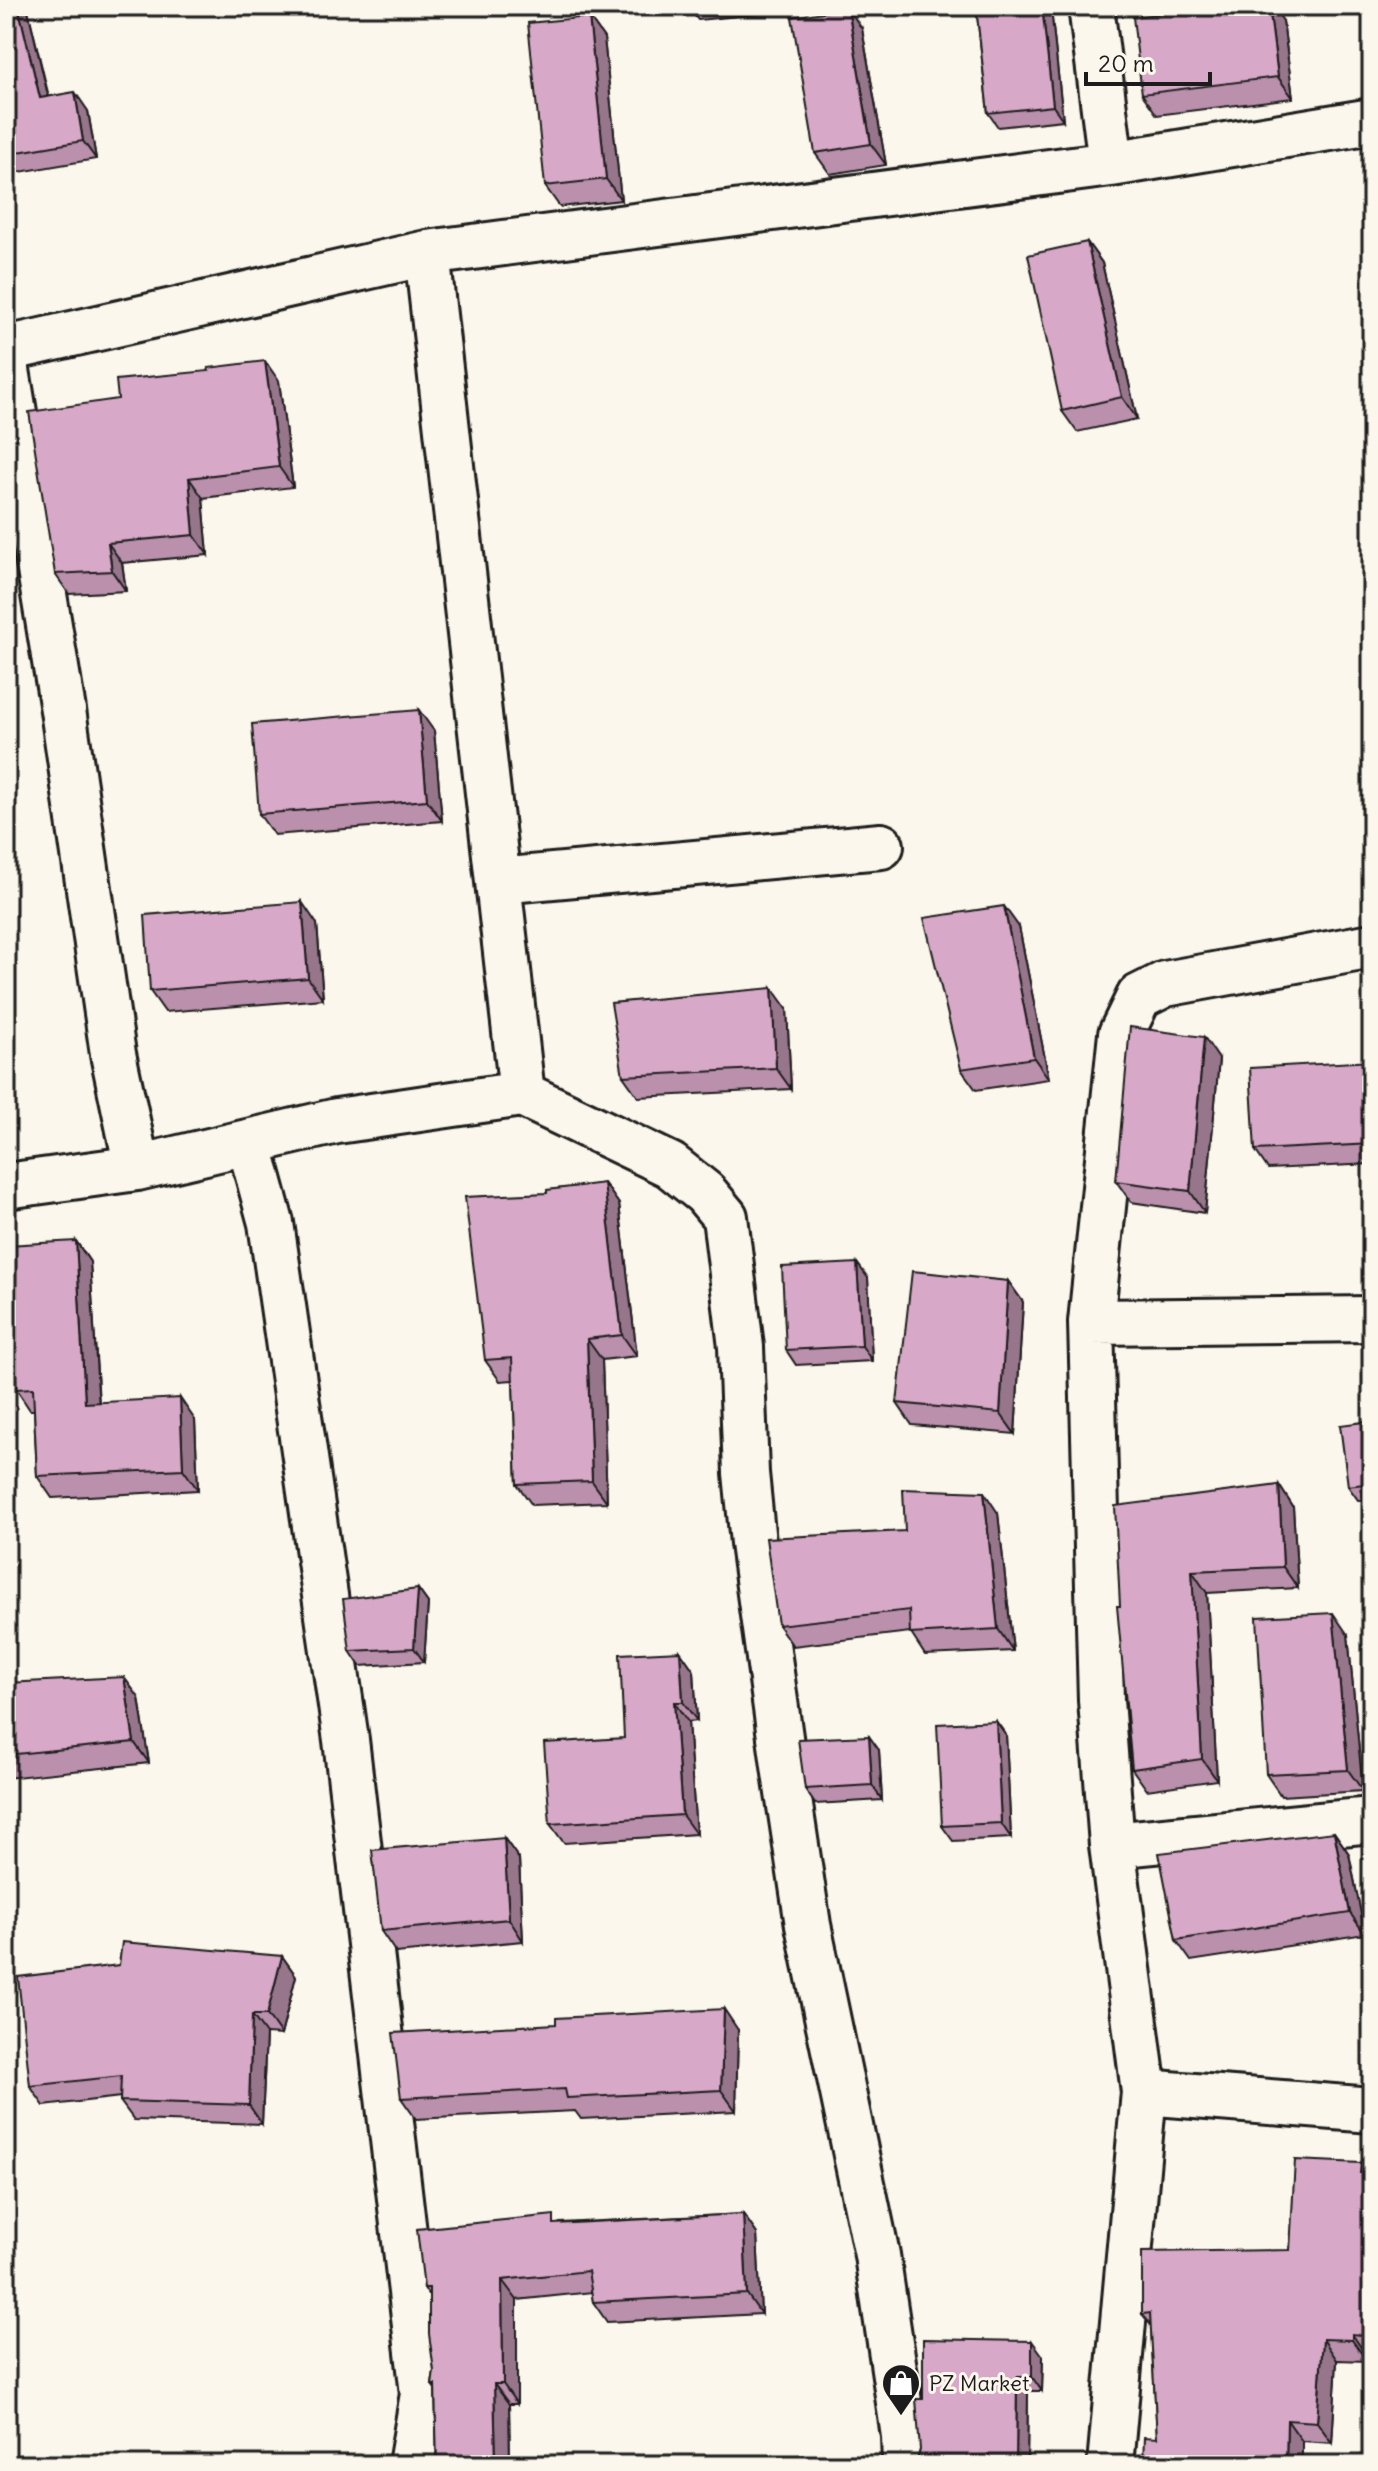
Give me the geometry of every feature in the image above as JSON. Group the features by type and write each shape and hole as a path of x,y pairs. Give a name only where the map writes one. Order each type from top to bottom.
{"street":[{"path":"1091,6 1111,164"},
{"path":"6,349 427,253 1111,164 1372,121"},
{"path":"427,253 522,1094"},
{"path":"6,364 63,710 113,1054 137,1168"},
{"path":"498,881 881,846"},
{"path":"1110,2465 1144,2092 1112,1845 1101,1700 1091,1322 1121,1034 1139,997 1165,984 1372,946"},
{"path":"6,1186 137,1168 337,1121 522,1094 670,1165 705,1193 725,1217 741,1347 746,1473 753,1543 785,1773 808,1925 877,2255 904,2436 905,2465"},
{"path":"249,1142 271,1223 346,1740 423,2394 411,2465"},
{"path":"1091,1322 1372,1319"},
{"path":"1112,1845 1372,1820"},
{"path":"1144,2092 1372,2110"}],"building":[{"path":"6,6 18,6 40,98 75,92 83,141 6,154"},
{"path":"976,6 1042,6 1053,106 988,113"},
{"path":"1220,6 1269,6 1278,77 1142,94 1133,17"},
{"path":"848,8 871,144 815,153 792,17"},
{"path":"589,17 606,179 545,186 528,23"},
{"path":"1087,242 1122,397 1062,411 1028,255"},
{"path":"265,361 279,467 189,478 194,535 108,543 112,571 55,574 29,412 118,399 116,380 209,371 208,368"},
{"path":"419,710 427,800 259,814 252,724"},
{"path":"302,902 308,978 150,991 145,915"},
{"path":"1004,906 1034,1058 961,1069 924,918"},
{"path":"772,988 776,1068 623,1076 611,1003"},
{"path":"1130,1027 1204,1037 1190,1191 1116,1181"},
{"path":"1372,1061 1372,1144 1255,1150 1250,1068"},
{"path":"604,1183 622,1335 587,1339 592,1481 517,1484 512,1358 485,1360 465,1197 547,1193 547,1190"},
{"path":"76,1241 85,1403 180,1398 183,1469 37,1476 33,1388 16,1389 7,1245"},
{"path":"857,1263 862,1346 786,1350 782,1267"},
{"path":"912,1271 1008,1281 1000,1413 897,1403"},
{"path":"1372,1421 1372,1483 1348,1486 1340,1425"},
{"path":"1279,1485 1283,1567 1192,1571 1202,1759 1132,1769 1117,1606 1120,1606 1115,1506"},
{"path":"903,1489 984,1492 998,1629 910,1634 909,1610 778,1625 766,1538 905,1531"},
{"path":"418,1589 414,1648 350,1651 343,1599"},
{"path":"1333,1613 1348,1770 1266,1774 1257,1617"},
{"path":"680,1651 683,1702 674,1702 682,1815 550,1824 544,1743 624,1738 620,1654"},
{"path":"124,1677 134,1742 6,1755 6,1683"},
{"path":"996,1721 1001,1823 942,1826 937,1724"},
{"path":"869,1736 872,1785 805,1789 798,1739"},
{"path":"1334,1832 1350,1913 1176,1940 1159,1853"},
{"path":"504,1838 509,1919 381,1931 372,1850"},
{"path":"122,1942 282,1956 267,2015 252,2015 249,2105 120,2101 121,2076 30,2086 18,1977 119,1965"},
{"path":"724,2009 721,2090 567,2098 565,2089 401,2098 393,2033 556,2024 556,2018"},
{"path":"1295,2160 1361,2163 1360,2173 1372,2173 1372,2336 1352,2334 1352,2340 1323,2339 1317,2422 1287,2420 1286,2465 1143,2465 1144,2437 1157,2438 1150,2313 1142,2314 1142,2252 1290,2250"},
{"path":"743,2214 747,2294 593,2302 588,2271 502,2280 503,2384 494,2384 496,2465 437,2465 429,2288 424,2288 417,2229 554,2215 554,2224"},
{"path":"923,2339 1032,2341 1032,2377 1017,2377 1016,2462 917,2461 920,2450 916,2399 923,2399"}],"place":[{"name":"PZ Market","path":"901,2417"}]}
